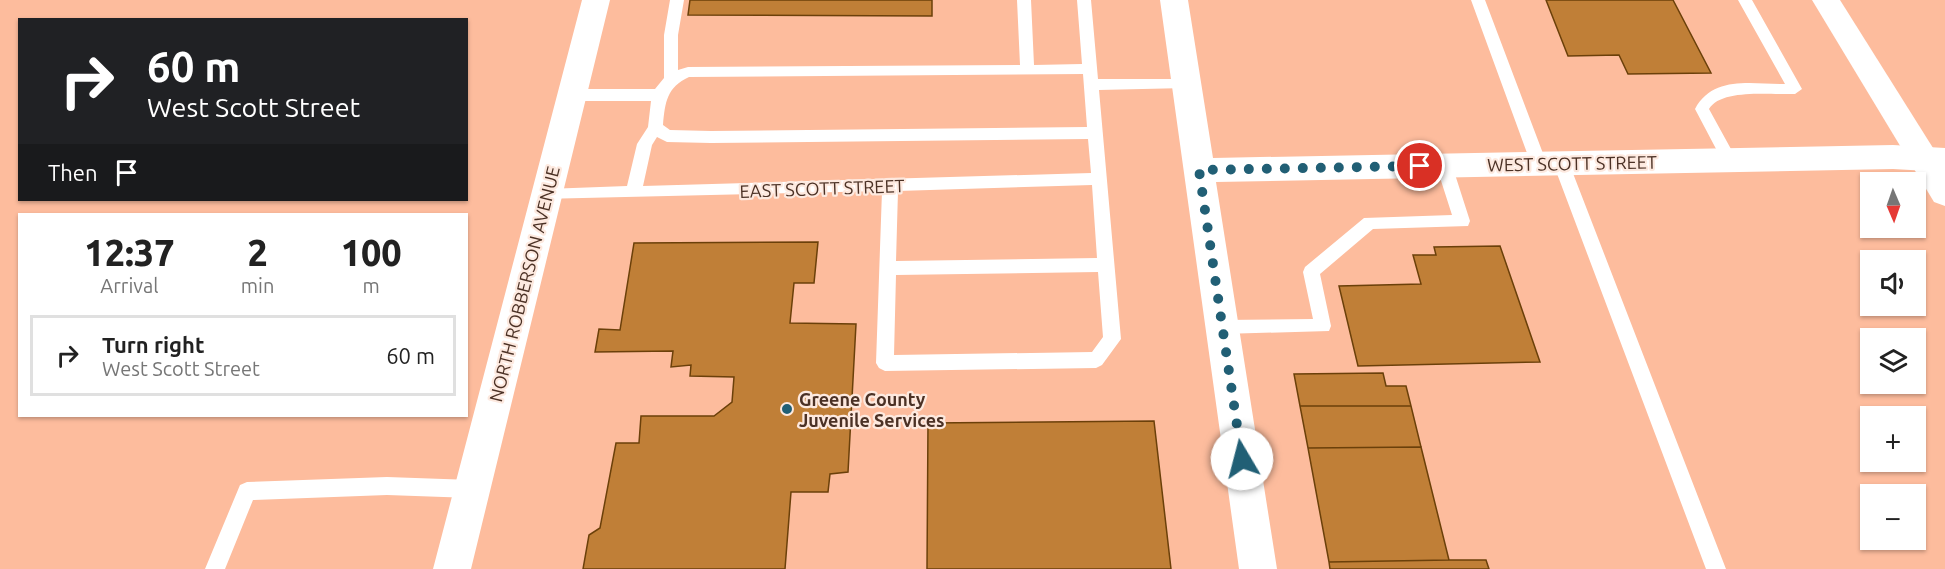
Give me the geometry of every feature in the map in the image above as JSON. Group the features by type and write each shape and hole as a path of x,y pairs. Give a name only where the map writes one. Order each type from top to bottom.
{"street":[{"name":"NORTH ROBBERSON AVENUE","path":"452,569 596,0"},
{"path":"1174,0 1258,569"},
{"path":"1826,0 1936,160 1945,193"},
{"name":"WEST SCOTT STREET","path":"1199,170 1893,157 1936,160"}],"lane":[{"path":"670,78 671,35 677,0"},
{"path":"1024,0 1027,69"},
{"path":"890,186 885,363 1096,360 1112,339 1084,0"},
{"path":"1478,0 1550,163 1716,569"},
{"path":"1729,160 1702,109 1708,98 1726,90 1795,89 1745,0"},
{"path":"633,193 645,144 656,127 658,94 670,78 688,72 1089,69"},
{"path":"1090,85 1186,83"},
{"path":"571,95 658,94"},
{"path":"656,127 667,136 711,137 1094,133"},
{"path":"1222,327 1323,326 1311,272 1370,223 1462,222 1444,165"},
{"name":"EAST SCOTT STREET","path":"546,195 1099,179"},
{"path":"888,268 1106,265"},
{"path":"215,569 247,491 387,486 472,489"}],"building":[{"path":"690,0 932,0 932,16 688,15"},
{"path":"1546,0 1673,0 1711,73 1628,74 1619,55 1568,56"},
{"name":"Greene County Juvenile Services","path":"818,242 814,283 794,283 790,323 856,324 848,472 830,474 828,492 791,492 785,569 583,569 589,535 600,528 616,443 639,443 641,416 714,416 732,402 734,377 690,376 691,365 671,367 673,351 595,352 599,329 620,330 634,243"},
{"path":"1500,246 1540,362 1358,366 1339,286 1421,284 1413,255 1436,255 1434,247"},
{"path":"1383,373 1386,386 1406,386 1411,406 1300,406 1294,374"},
{"path":"1300,406 1411,406 1421,447 1308,448"},
{"path":"1154,421 1171,569 927,569 928,423"},
{"path":"1421,447 1449,560 1329,562 1308,448"},
{"path":"1486,560 1489,569 1330,569 1329,562"}],"place":[{"name":"Greene County Juvenile Services","path":"787,409"}],"route":[{"path":"1242,459 1199,170 1420,166"}]}
